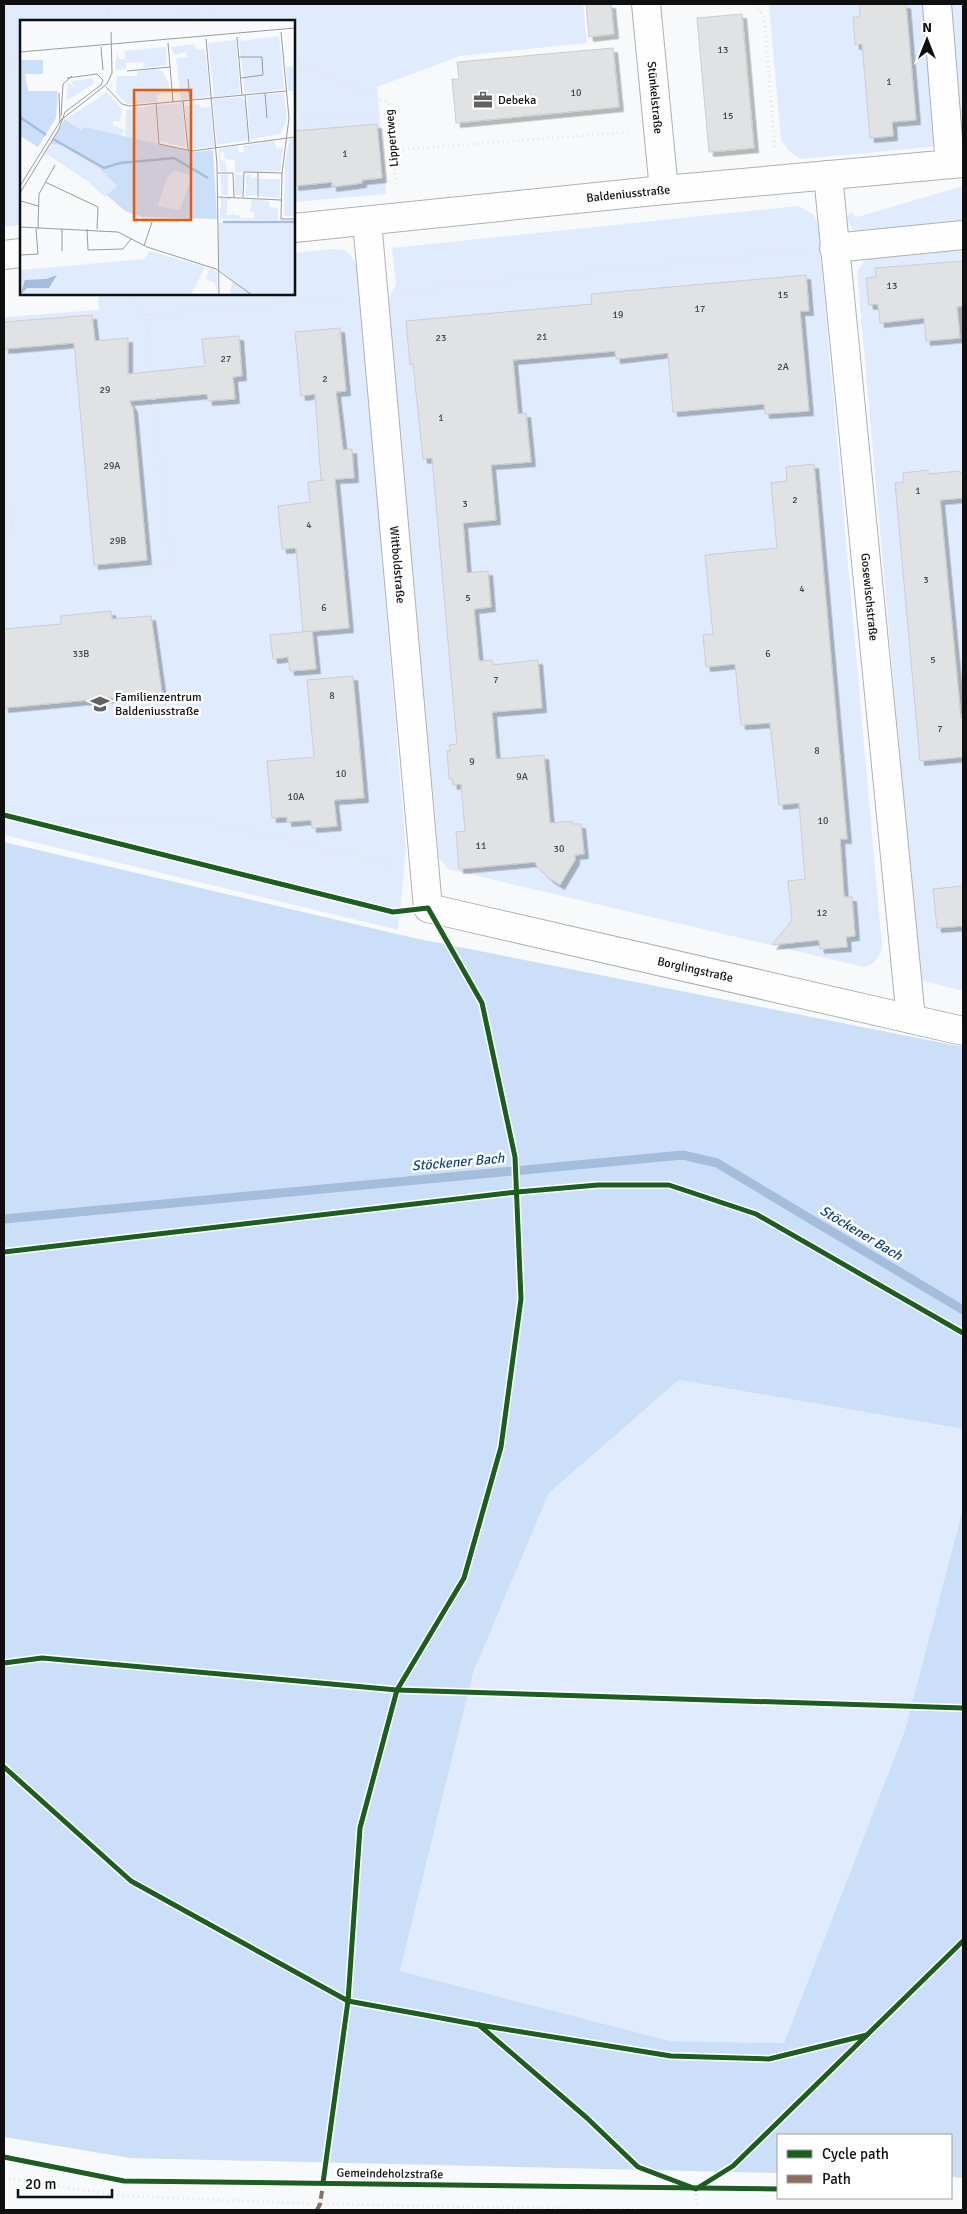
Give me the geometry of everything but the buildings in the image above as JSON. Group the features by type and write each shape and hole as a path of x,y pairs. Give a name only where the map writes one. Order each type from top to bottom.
{"street":[{"name":"Stünkelstraße","path":"646,4 664,190"},
{"path":"937,4 957,164"},
{"name":"Baldeniusstraße","path":"295,228 664,190 957,164"},
{"name":"Gosewischstraße","path":"828,175 910,1019"},
{"name":"Wittboldstraße","path":"367,222 428,908"},
{"path":"834,248 963,235"},
{"path":"4,254 20,253"},
{"name":"Borglingstraße","path":"428,908 963,1031"}],"path":[{"path":"107,4 108,20"},
{"path":"168,4 206,20"},
{"path":"213,4 214,20"},
{"path":"755,4 764,17 778,180"},
{"path":"4,65 20,63"},
{"path":"295,121 390,114"},
{"path":"393,150 658,130"},
{"path":"129,295 142,315 834,248"},
{"path":"102,572 170,566 146,314"},
{"path":"4,508 11,508 12,535"},
{"path":"51,826 150,818 204,821 425,872"},
{"path":"51,826 70,830"},
{"path":"4,2178 125,2196 320,2204 654,2210"},
{"path":"686,2188 705,2189"},
{"path":"696,2189 697,2210"}],"shaded area":[{"path":"4,4 583,4 587,43 460,56 377,87 386,194 295,202 295,20 20,20 20,225 4,227"},
{"path":"769,4 963,4 963,144 801,159 789,151 781,139"},
{"path":"963,186 963,224 867,233 854,231 846,218 851,212 857,217"},
{"path":"798,206 813,214 818,225 882,947 876,960 864,967 448,869 439,858 388,301 396,284 392,248"},
{"path":"963,246 963,991 920,980 857,272 864,261 874,254"},
{"path":"332,249 345,250 353,259 358,269 406,850 398,930 4,835 4,317 99,310 98,295 295,295 295,253"},
{"path":"4,842 414,938 963,1047 963,1429 679,1380 549,1493 473,1673 400,1971 670,2041 784,2043 905,1730 963,1508 963,2178 952,2177 952,2134 777,2134 777,2173 130,2158 4,2137"},
{"path":"679,1380 963,1429 963,1508 905,1730 784,2043 670,2041 400,1971 473,1673 549,1493"}],"waterway":[{"name":"Stöckener Bach","path":"4,1219 683,1155 717,1163 963,1310"}],"marked path":[{"path":"317,2210 320,2204 324,2179"}],"cycle path":[{"path":"4,815 393,912 428,908 482,1003 515,1157 521,1299 501,1447 464,1578 397,1690 360,1828 348,2001 323,2183"},
{"path":"4,1252 517,1192 598,1185 669,1185 756,1214 963,1333"},
{"path":"4,1663 42,1658 397,1690 963,1708"},
{"path":"4,1767 131,1881 348,2001 479,2025 671,2056 769,2059 867,2035"},
{"path":"479,2025 587,2118 638,2167 696,2189 733,2166 963,1941"},
{"name":"Gemeindeholzstraße","path":"4,2157 124,2181 777,2189"}],"place":[{"name":"Debeka","path":"483,100"},
{"name":"Familienzentrum Baldeniusstraße","path":"100,704"}]}
